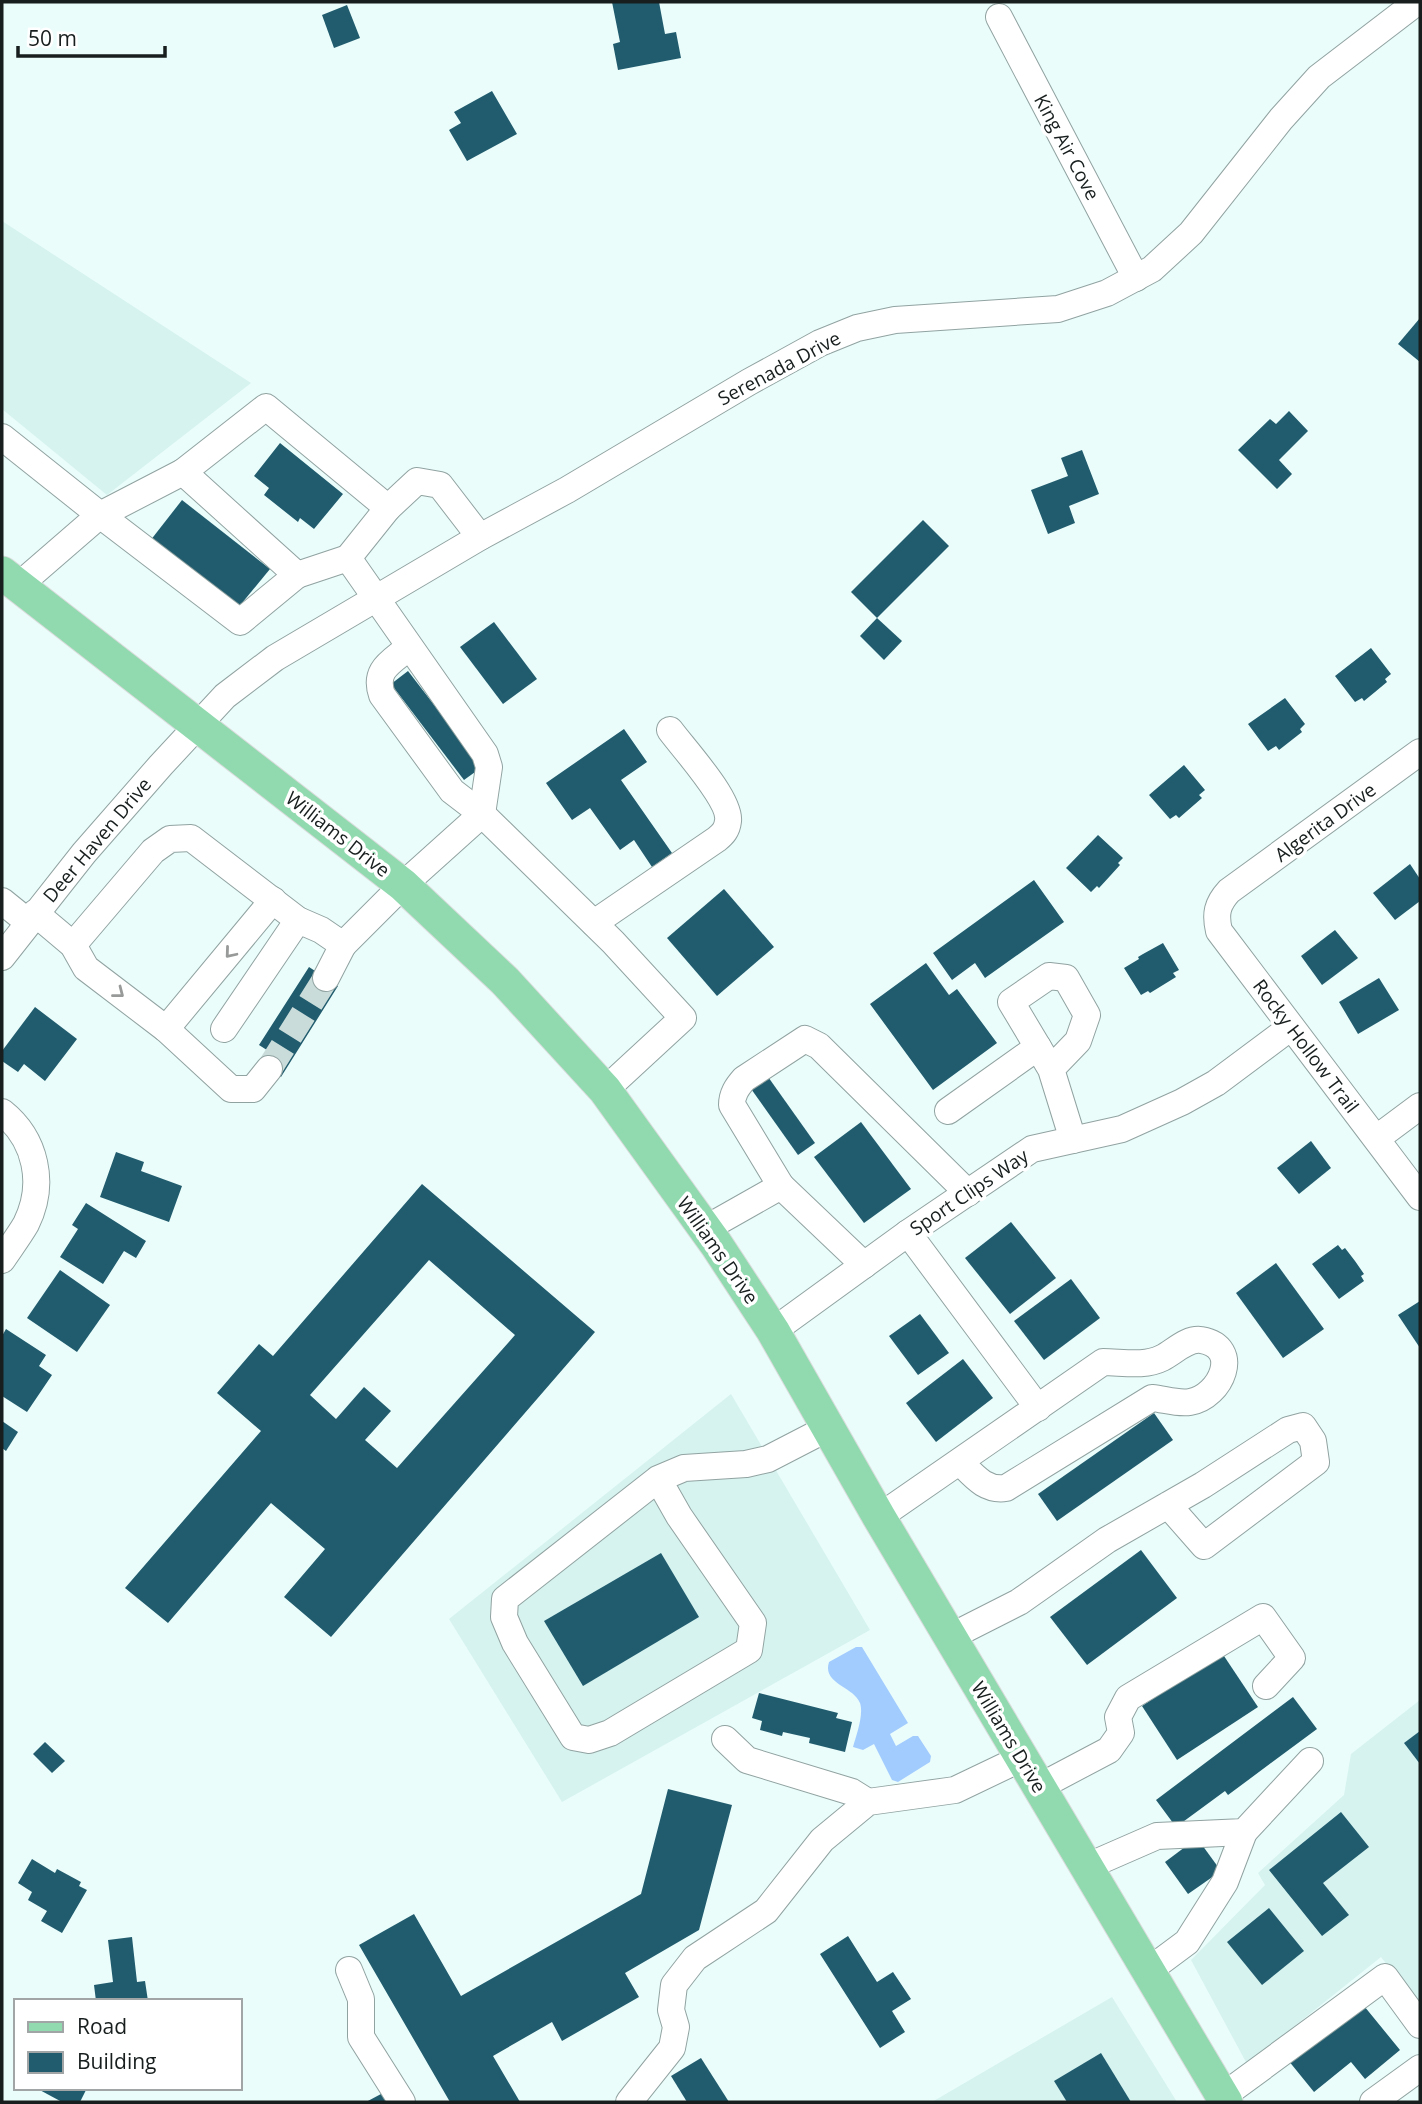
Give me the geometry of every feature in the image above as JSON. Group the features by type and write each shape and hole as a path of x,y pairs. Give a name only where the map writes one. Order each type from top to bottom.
{"main road":[{"name":"Williams Drive","path":"10,580 403,885 505,981 605,1090 705,1229 773,1331 879,1517 1225,2099"}],"street":[{"name":"Serenada Drive","path":"197,727 225,696 256,670 480,537 567,491 750,382 820,344 871,324 914,318 1058,309 1107,293 1152,269 1191,233 1281,119 1319,77 1416,2"},
{"name":"King Air Cove","path":"999,17 1136,278"},
{"path":"10,580 100,515 183,472 265,407 388,508"},
{"path":"2,437 240,622 297,575 348,558 388,508 417,481 440,485 480,537"},
{"path":"183,472 297,575"},
{"path":"326,978 343,945 403,885 482,814 489,767 485,754 348,558"},
{"path":"409,647 382,671 379,685 382,695 452,790 482,814 594,923 683,1018 605,1090"},
{"name":"Deer Haven Drive","path":"2,957 84,853 197,727"},
{"path":"594,923 726,831 729,819 725,804 670,730"},
{"name":"Algerita Drive","path":"1229,891 1420,752"},
{"path":"73,945 153,851 170,839 191,838 298,920 321,930 343,945"},
{"name":"Rocky Hollow Trail","path":"1229,891 1217,907 1219,931 1420,1197"},
{"path":"2,901 73,945 86,968 166,1030 231,1089 253,1089 270,1069"},
{"path":"166,1030 273,901"},
{"path":"224,1029 298,920"},
{"name":"Sport Clips Way","path":"773,1331 908,1233 1032,1149 1122,1129 1182,1102 1216,1083 1290,1027"},
{"path":"864,1265 781,1186 732,1105 736,1088 744,1079 805,1039 819,1046 968,1193"},
{"path":"948,1111 1045,1058 1073,1140"},
{"path":"1377,1138 1420,1106"},
{"path":"2,1112 18,1126 27,1139 35,1158 36,1169 31,1212 25,1226 2,1260"},
{"path":"705,1229 781,1186"},
{"path":"908,1233 1038,1408"},
{"path":"879,1517 1103,1362 1137,1363 1160,1360 1192,1340 1203,1340 1220,1350 1226,1370 1215,1388 1192,1402 1152,1398 1006,1488 997,1489 983,1484 960,1462"},
{"path":"950,1637 1019,1602 1107,1540 1287,1430 1303,1426 1313,1441 1315,1462 1204,1546 1168,1505"},
{"path":"658,1479 679,1516 752,1623 749,1650 610,1733 589,1740 573,1737 515,1643 504,1617 505,1599 658,1479 684,1468 746,1464 768,1459 828,1428"},
{"path":"1039,1787 1109,1749 1121,1733 1118,1717 1128,1698 1263,1617 1292,1658 1266,1686"},
{"path":"725,1739 747,1760 852,1793 868,1802"},
{"path":"628,2102 673,2048 676,2027 671,2010 674,1985 695,1958 766,1911 822,1840 868,1802 955,1790 1022,1758"},
{"path":"1148,1971 1187,1942 1225,1882 1244,1832 1310,1761"},
{"path":"1086,1867 1157,1836 1244,1832"},
{"path":"349,1970 361,1999 362,2037 402,2102"},
{"path":"1225,2099 1385,1977 1420,2025"},
{"path":"1373,2102 1420,2068"}],"shaded area":[{"path":"2,221 251,383 107,495 2,409"},
{"path":"731,1394 870,1630 562,1802 449,1619"},
{"path":"1420,1700 1420,2007 1381,1957 1247,2064 1191,1960 1265,1885 1258,1873 1344,1795 1351,1754"},
{"path":"1112,1997 1177,2102 932,2102"}],"water":[{"path":"856,1647 862,1647 908,1723 890,1734 896,1746 918,1736 931,1756 930,1762 898,1782 892,1780 874,1744 863,1750 853,1747 860,1719 860,1703 834,1680 828,1669 829,1662"}],"building":[{"path":"612,2 659,2 665,34 676,32 681,58 618,70 613,44 620,42"},
{"path":"347,5 360,38 334,48 322,15"},
{"path":"492,91 517,134 467,161 449,130 461,123 454,112"},
{"path":"1420,318 1420,362 1398,344"},
{"path":"1289,411 1308,431 1279,460 1292,474 1277,489 1238,450 1270,419 1276,424"},
{"path":"280,443 343,494 314,529 300,518 298,522 264,495 269,488 254,476"},
{"path":"1082,450 1099,494 1069,506 1075,523 1048,534 1031,490 1068,476 1061,458"},
{"path":"182,500 270,569 237,609 150,541"},
{"path":"923,520 949,546 877,618 851,592"},
{"path":"877,618 902,641 884,660 860,636"},
{"path":"494,622 537,679 503,704 460,647"},
{"path":"1371,648 1391,674 1385,679 1387,682 1364,701 1362,698 1355,702 1335,676"},
{"path":"408,671 482,767 464,780 391,684"},
{"path":"1285,698 1305,724 1300,729 1302,732 1279,750 1276,746 1268,751 1248,724"},
{"path":"624,729 647,762 621,780 672,853 652,867 634,840 620,850 590,808 572,820 546,783"},
{"path":"1184,765 1205,790 1199,795 1202,798 1179,818 1176,815 1170,819 1149,795"},
{"path":"1098,835 1123,858 1099,888 1097,886 1091,892 1066,868"},
{"path":"1410,864 1420,879 1420,901 1395,920 1373,893"},
{"path":"1034,880 1064,922 985,978 975,963 952,980 933,953"},
{"path":"724,889 774,947 717,996 667,938"},
{"path":"1335,930 1358,958 1322,985 1301,956"},
{"path":"1163,943 1179,970 1173,973 1176,977 1150,993 1148,991 1141,995 1124,968"},
{"path":"926,963 949,995 957,989 997,1043 933,1090 870,1004"},
{"path":"309,967 338,986 281,1077 262,1064 270,1052 259,1045"},
{"path":"1379,978 1399,1010 1358,1034 1339,1002"},
{"path":"35,1007 77,1039 45,1081 24,1064 18,1072 2,1061 2,1051"},
{"path":"766,1074 815,1143 798,1155 749,1086"},
{"path":"861,1122 911,1189 864,1223 814,1157"},
{"path":"1311,1141 1331,1168 1299,1194 1277,1168"},
{"path":"116,1152 144,1162 141,1171 182,1186 169,1222 100,1197"},
{"path":"422,1184 595,1332 331,1637 284,1597 325,1549 271,1503 168,1623 125,1588 261,1431 217,1393 259,1344 273,1356","holes":["429,1260 515,1335 397,1468 365,1440 391,1411 364,1387 336,1419 310,1395"]},
{"path":"86,1203 146,1241 136,1258 124,1251 103,1284 60,1257 78,1229 72,1225"},
{"path":"1011,1222 1056,1278 1010,1314 965,1258"},
{"path":"1338,1245 1342,1250 1345,1248 1364,1274 1361,1276 1364,1281 1339,1299 1312,1264"},
{"path":"1276,1263 1324,1329 1283,1358 1236,1293"},
{"path":"60,1270 110,1305 77,1352 27,1318"},
{"path":"1071,1279 1100,1318 1044,1360 1014,1321"},
{"path":"1420,1301 1420,1348 1398,1315"},
{"path":"920,1314 949,1353 918,1375 889,1336"},
{"path":"6,1329 46,1355 39,1366 52,1375 27,1412 2,1396 2,1336"},
{"path":"963,1359 993,1398 936,1442 906,1403"},
{"path":"1154,1413 1173,1440 1057,1521 1038,1494"},
{"path":"2,1421 18,1432 6,1451 2,1448"},
{"path":"1141,1550 1177,1598 1087,1665 1050,1617"},
{"path":"661,1553 699,1617 583,1686 544,1621"},
{"path":"1222,1653 1258,1707 1177,1760 1142,1706"},
{"path":"759,1693 838,1713 836,1718 852,1722 845,1752 809,1743 810,1738 783,1732 782,1736 760,1730 762,1721 752,1718"},
{"path":"1293,1697 1317,1729 1228,1795 1225,1791 1176,1827 1156,1800"},
{"path":"1420,1731 1420,1764 1404,1743"},
{"path":"45,1742 65,1761 52,1773 33,1754"},
{"path":"668,1789 732,1805 699,1930 625,1973 639,1997 562,2041 552,2022 493,2056 520,2102 450,2102 359,1945 414,1914 461,1996 641,1894"},
{"path":"1341,1812 1369,1847 1323,1883 1349,1915 1322,1936 1269,1870"},
{"path":"1197,1838 1221,1871 1188,1894 1165,1862"},
{"path":"32,1859 55,1873 57,1869 81,1882 79,1886 87,1890 62,1933 41,1921 47,1911 28,1900 32,1892 18,1883"},
{"path":"1269,1908 1304,1951 1262,1985 1227,1942"},
{"path":"848,1936 877,1982 893,1972 911,1999 892,2011 905,2032 880,2048 820,1954"},
{"path":"132,1937 137,1982 145,1981 148,1999 96,1999 94,1985 113,1982 108,1940"},
{"path":"1360,2001 1400,2050 1365,2079 1351,2062 1314,2092 1288,2060"},
{"path":"1101,2053 1131,2102 1067,2102 1054,2081"},
{"path":"701,2058 729,2102 687,2102 671,2076"},
{"path":"40,2090 86,2090 80,2102 62,2102"},
{"path":"381,2094 387,2102 366,2102"}],"tunnel":[{"path":"269,1069 326,978"}]}
